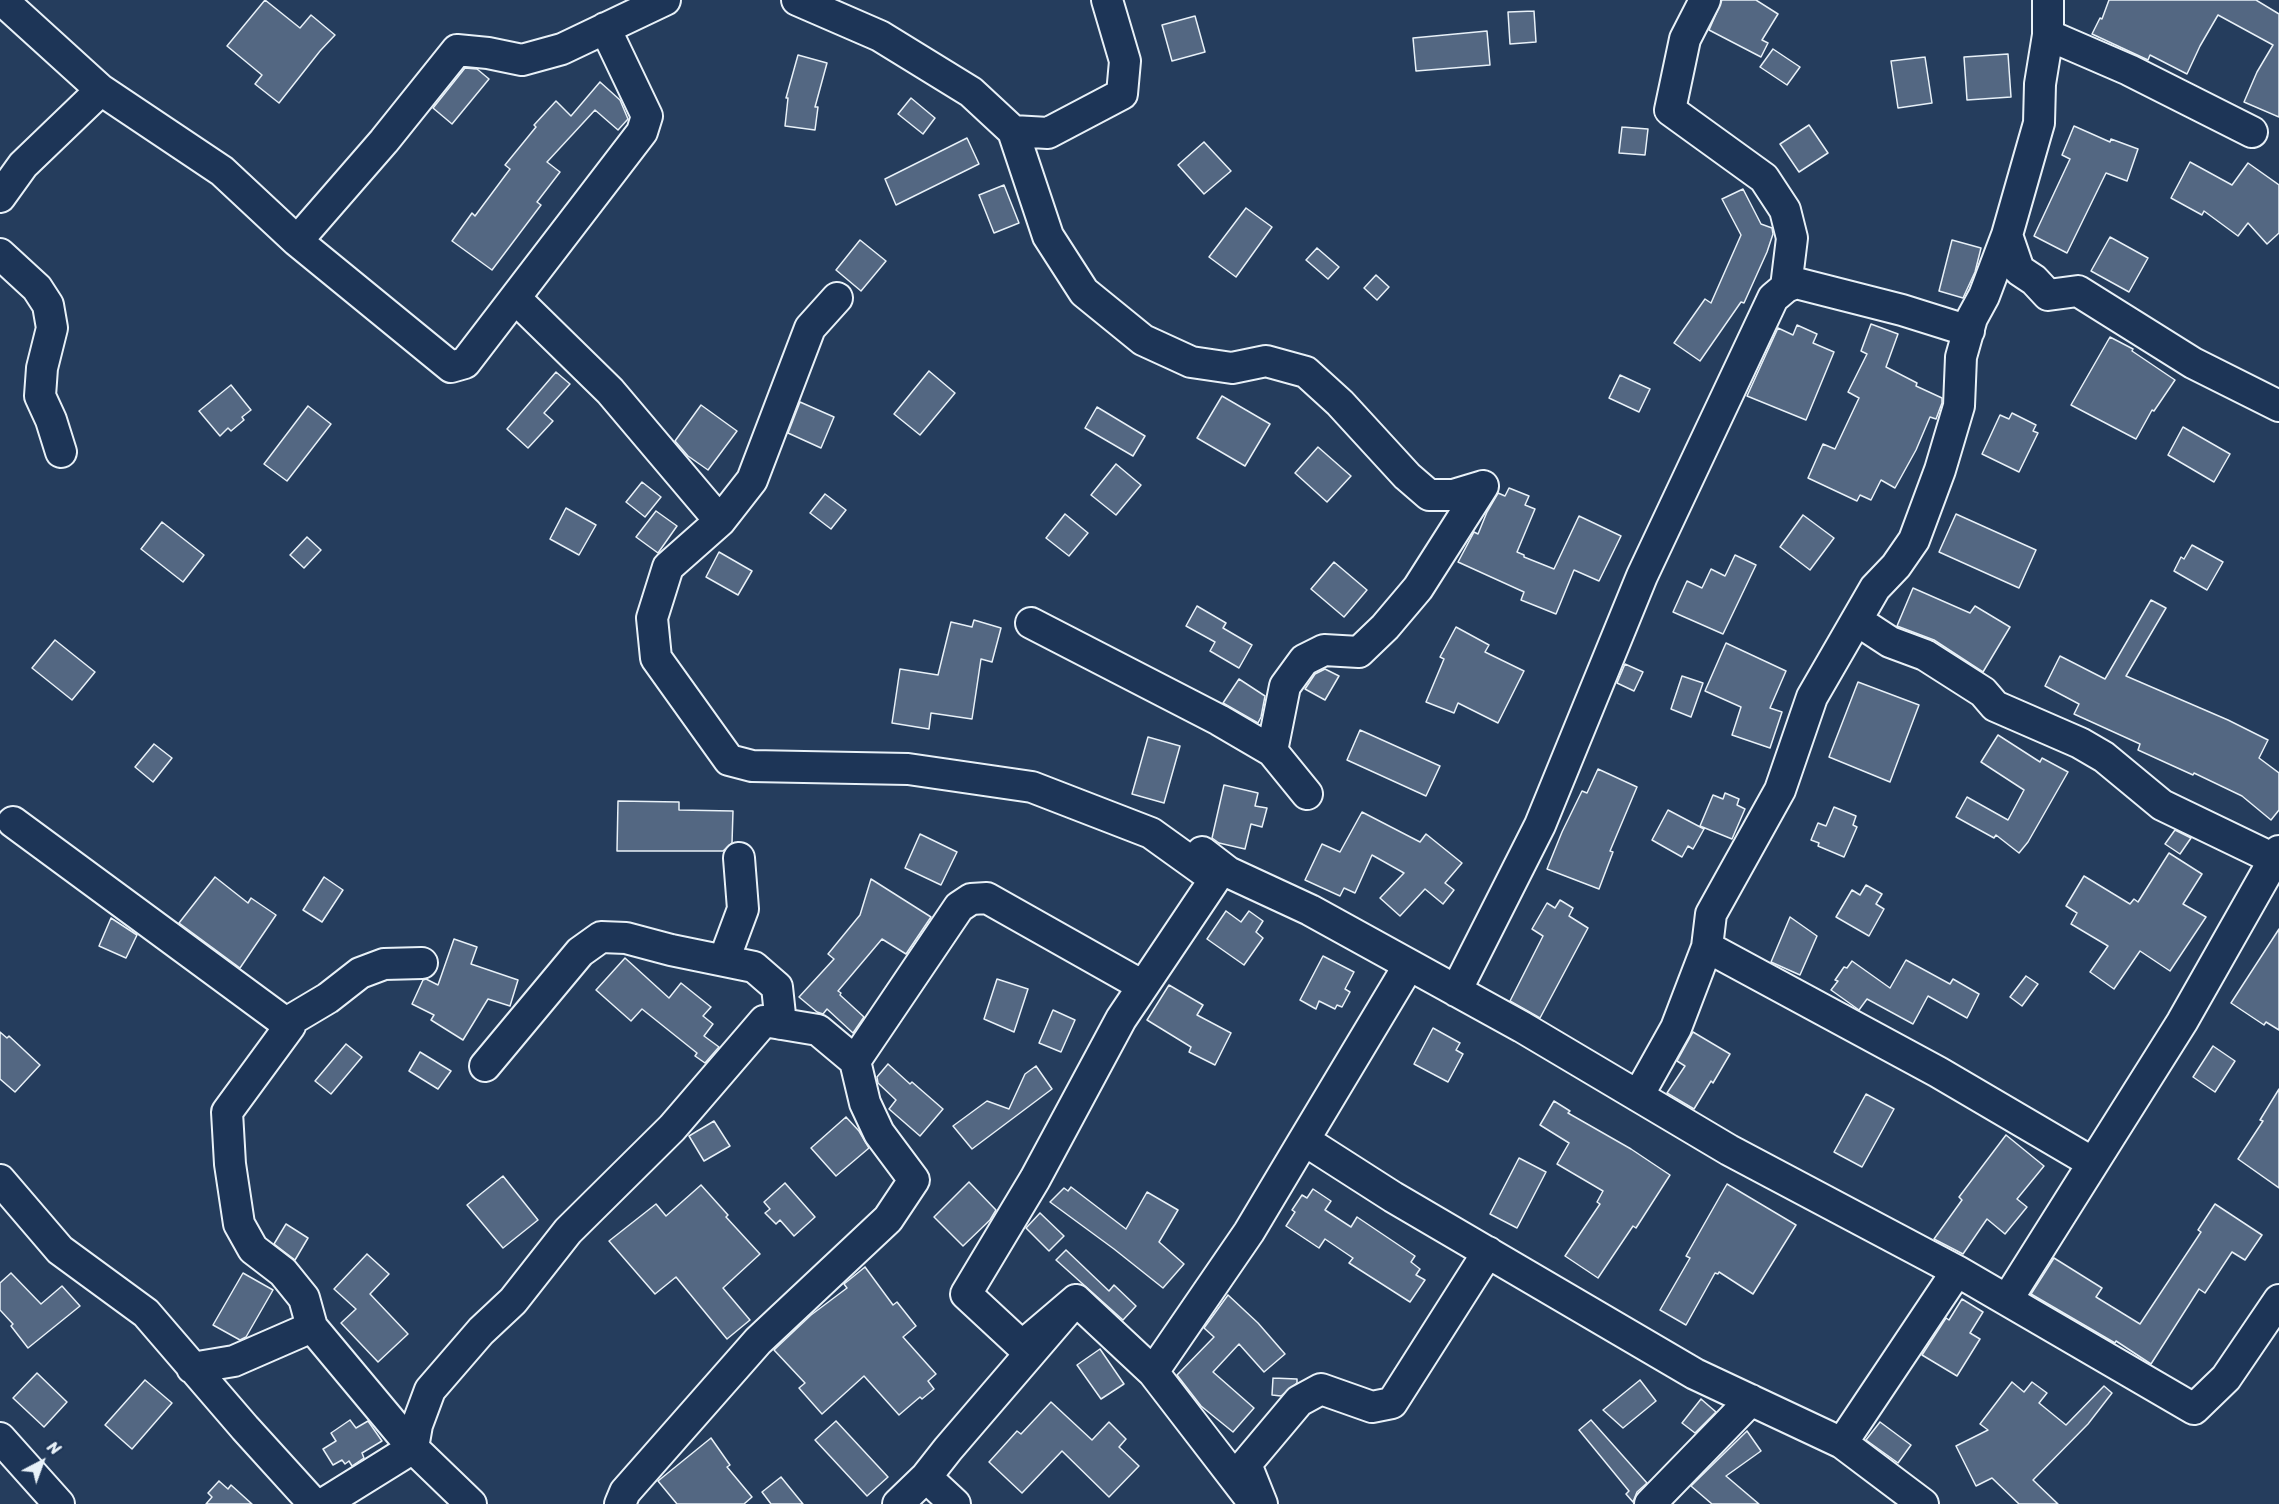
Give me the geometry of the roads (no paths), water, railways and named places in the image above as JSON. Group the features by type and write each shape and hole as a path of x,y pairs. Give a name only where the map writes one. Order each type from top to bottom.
{"street":[{"path":"2,0 100,90 222,171 297,241 452,367 465,363 642,132 647,116 605,28"},
{"path":"297,241 384,141 457,50 522,60 561,49 665,0"},
{"path":"797,0 890,42 971,92 1013,131 1048,236 1084,292 1143,340 1191,362 1232,368 1266,361 1306,372 1340,403 1407,476 1429,495 1453,495 1483,486 1418,588 1385,627 1359,652 1324,650 1304,660 1285,686 1272,751"},
{"path":"1013,131 1048,133 1122,94 1125,61 1107,0"},
{"path":"1705,0 1685,39 1670,110 1764,178 1785,210 1792,238 1786,287"},
{"path":"1638,1096 1677,1028 1707,947 1711,914 1780,790 1812,697 1875,588 1896,566 1914,540 1933,490 1959,406 1961,357 1972,318 1984,296 2007,235 2039,123 2040,84 2048,35 2049,0"},
{"path":"2048,35 2129,70 2252,132"},
{"path":"0,197 23,165 100,90"},
{"path":"2007,235 2019,270 2034,280 2048,295 2078,291 2193,363 2279,405"},
{"path":"0,254 37,288 48,305 52,328 42,368 40,396 51,420 61,452"},
{"path":"1984,296 2034,280"},
{"path":"1456,991 1540,825 1646,565 1773,298 1786,287 1796,283 1969,330"},
{"path":"515,298 610,391 720,521"},
{"path":"837,298 810,328 752,480 720,521 668,567 652,618 656,658 729,760 752,766 908,769 1032,787 1151,833 1215,879 1121,1019 1035,1179 966,1294 1022,1346 1076,1300"},
{"path":"1858,621 1890,642 1925,655 1983,692 1995,706 2104,757 2162,805 2276,855 2182,1022 2007,1300"},
{"path":"1030,623 1219,720 1272,751 1307,794"},
{"path":"13,822 290,1026 227,1112 230,1164 239,1224 252,1249 283,1272 304,1298 312,1327 413,1448 471,1504"},
{"path":"1181,837 1228,872 1311,910 1522,1027 1729,1149 1957,1271 2194,1409 2226,1378 2279,1300"},
{"path":"724,960 743,909 739,858"},
{"path":"855,1060 959,907 971,899 987,898 1143,987"},
{"path":"485,1066 580,952 601,937 626,938 754,967 777,987 781,1024"},
{"path":"1707,947 1938,1072 2093,1163"},
{"path":"286,1023 328,998 360,973 384,964 422,963"},
{"path":"1153,1372 1249,1232 1409,965"},
{"path":"323,1504 413,1448 417,1425 430,1390 481,1331 513,1301 568,1231 672,1128 764,1021 818,1030 855,1060 865,1103 879,1133 914,1180 888,1219 758,1341 625,1492 620,1504"},
{"path":"1304,1140 1393,1197 1695,1374 1842,1443 1923,1504"},
{"path":"0,1179 60,1250 146,1313 314,1504"},
{"path":"1262,1504 1246,1464 1299,1401 1321,1389 1372,1407 1392,1403 1488,1252"},
{"path":"1842,1443 1957,1271"},
{"path":"1076,1300 1153,1372 1255,1504"},
{"path":"898,1504 927,1477 948,1449 1076,1300"},
{"path":"192,1368 234,1361 312,1327"},
{"path":"1650,1504 1751,1400"},
{"path":"0,1438 59,1504"},
{"path":"927,1477 955,1504"}]}
